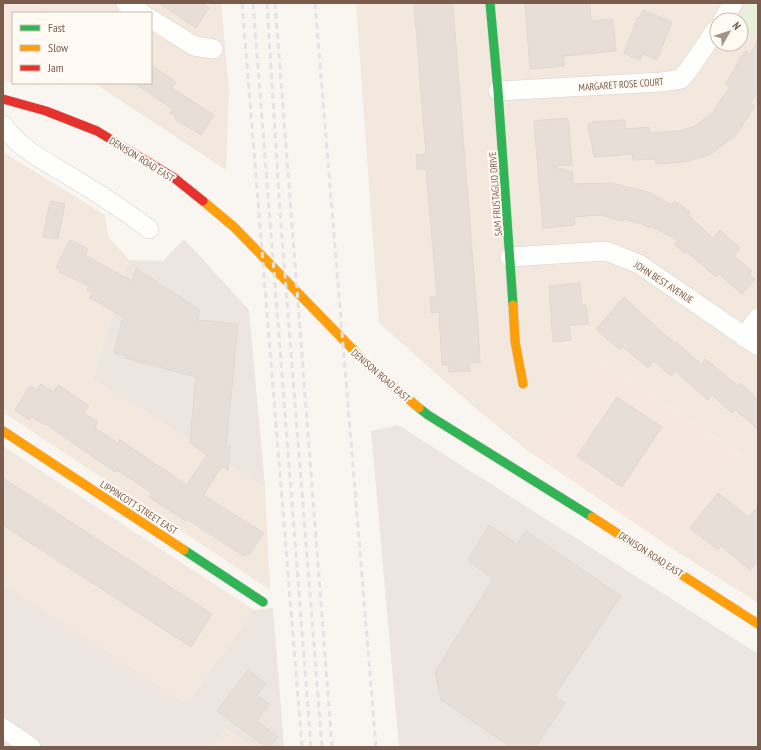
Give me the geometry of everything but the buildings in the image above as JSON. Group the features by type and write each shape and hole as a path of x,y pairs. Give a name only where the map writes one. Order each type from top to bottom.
{"street":[{"path":"126,3 140,12"},
{"name":"SAM FRUSTAGLIO DRIVE","path":"490,3 498,91 515,341 522,384"},
{"path":"727,12 733,3"},
{"path":"152,19 194,46 213,49"},
{"name":"MARGARET ROSE COURT","path":"498,91 661,82 681,79 709,40"},
{"name":"DENISON ROAD EAST","path":"3,99 46,111 97,131 172,177 234,227 366,364 428,416 636,544 758,624"},
{"path":"3,125 12,138 34,154 123,209 149,229"},
{"name":"JOHN BEST AVENUE","path":"510,258 606,251 639,264 751,341"},
{"path":"751,341 758,318"},
{"name":"LIPPINCOTT STREET EAST","path":"3,431 263,602"},
{"path":"3,728 31,747"}],"shaded area":[{"path":"3,3 40,3 39,12 12,12 12,83 3,80"},
{"path":"40,3 221,3 229,90 226,170 96,84 152,84 152,12 39,12"},
{"path":"356,3 758,3 758,603 673,549 742,455 602,364 528,451 474,407 379,323"},
{"path":"3,152 105,215 108,236 129,260 93,379 265,487 270,590 3,412"},
{"path":"184,239 249,310 265,487 93,379 129,260 163,261"},
{"path":"602,364 743,456 673,549 528,451"},
{"path":"398,425 758,654 758,747 399,747 371,431"},
{"path":"3,446 254,610 186,704 3,583"},
{"path":"3,583 186,704 254,610 273,608 284,747 252,747 225,729 213,747 3,747"},
{"path":"224,729 252,747 213,747"}],"green space":[{"path":"751,3 758,3 758,39 749,33 749,12 745,12"}],"railway":[{"path":"242,3 302,747"},
{"path":"253,3 311,747"},
{"path":"267,3 280,212 322,747"},
{"path":"275,3 332,747"},
{"path":"315,3 376,747"}],"traffic: fast":[{"path":"490,3 498,91 513,305"},
{"path":"419,408 592,517"},
{"path":"184,550 263,602"}],"traffic: slow":[{"path":"203,201 234,227 367,364 419,408"},
{"path":"513,305 515,341 523,384"},
{"path":"3,431 184,550"},
{"path":"592,517 758,624"}],"traffic: jam":[{"path":"3,99 46,111 97,131 173,177 203,201"}]}
